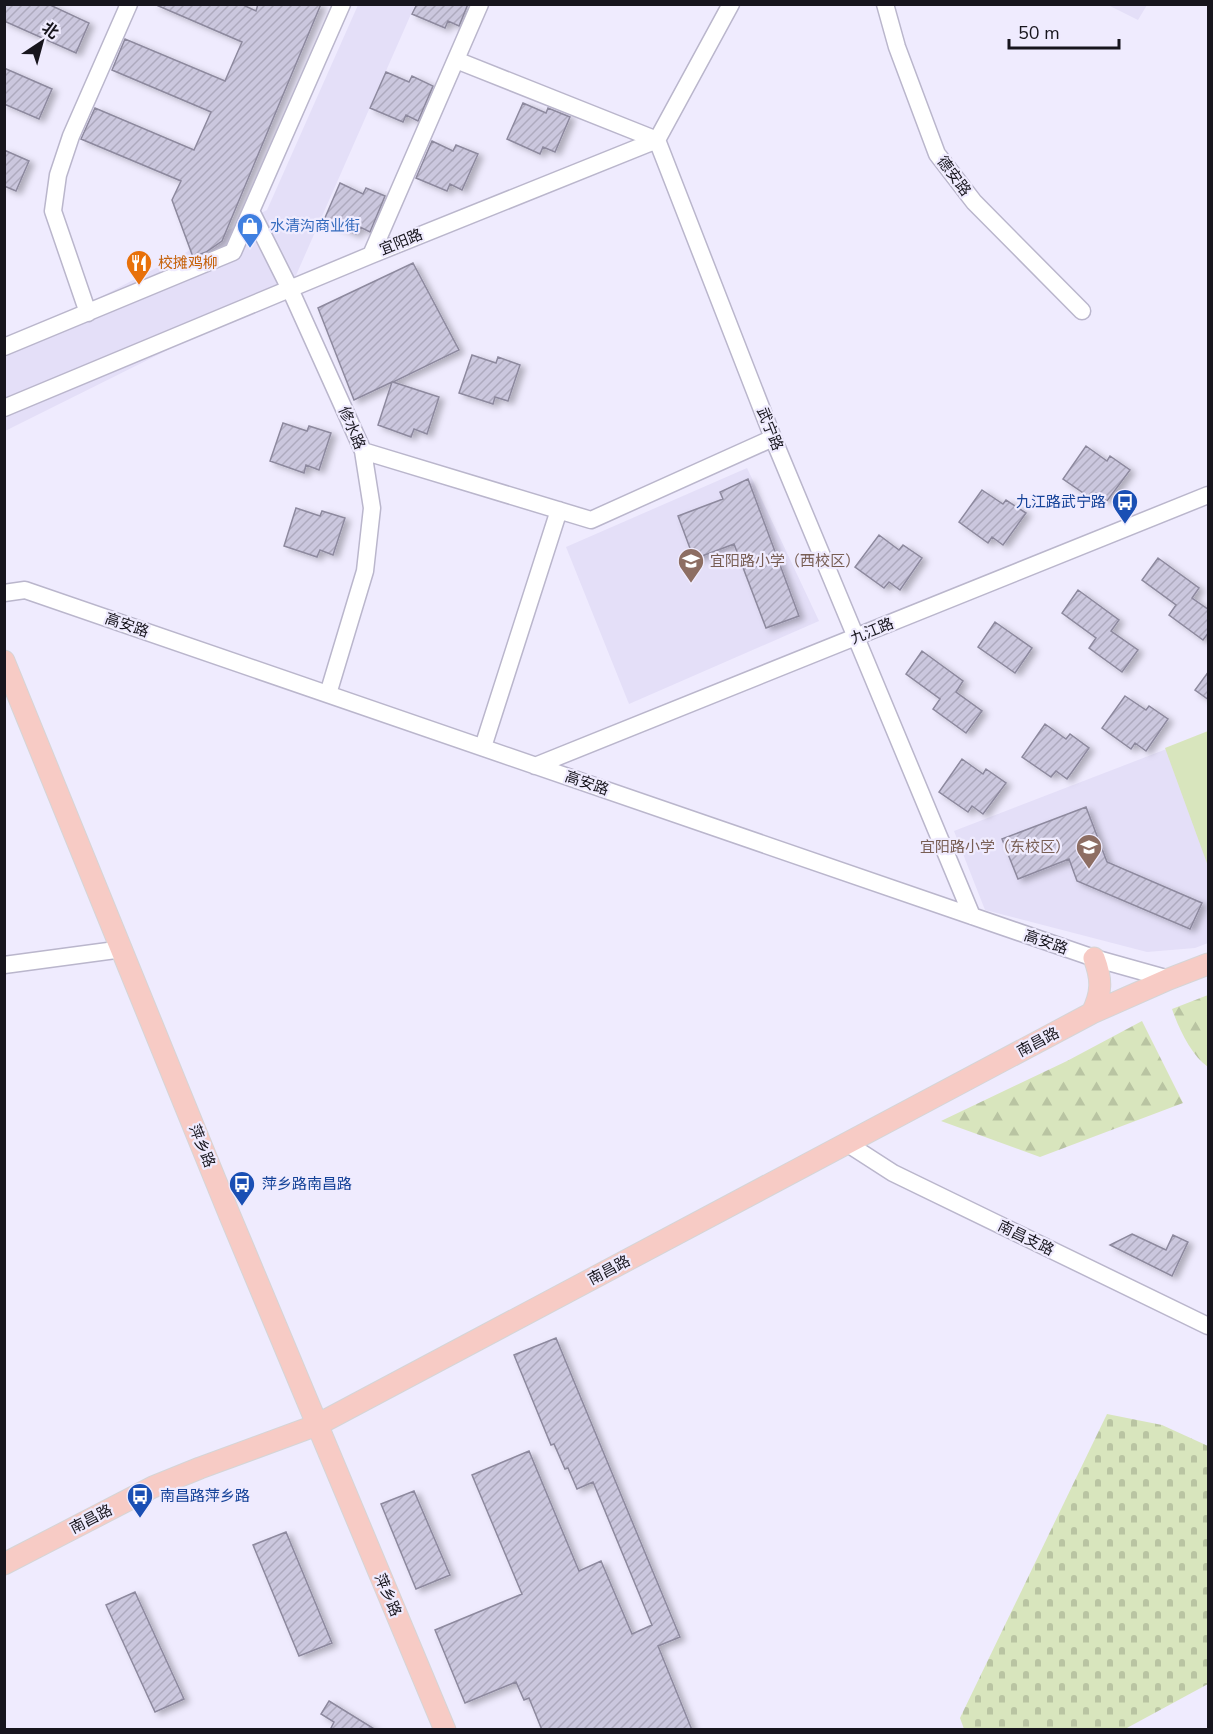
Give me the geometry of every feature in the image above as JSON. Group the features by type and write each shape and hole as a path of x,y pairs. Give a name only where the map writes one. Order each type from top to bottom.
{"main road":[{"name":"萍乡路","path":"4,661 230,1216 445,1730"},
{"path":"1092,1013 1099,999 1101,985 1094,958"},
{"name":"南昌路","path":"4,1564 153,1487 317,1425 1092,1013 1209,964"}],"street":[{"path":"88,312 53,211 58,175 71,136 129,4"},
{"path":"4,347 233,252 342,4"},
{"path":"370,255 480,4"},
{"path":"456,60 657,140 731,4"},
{"name":"德安路","path":"885,4 897,47 937,154 974,202 1082,311"},
{"name":"宜阳路","path":"4,408 370,255 657,140"},
{"name":"武宁路","path":"657,140 773,438 972,916"},
{"name":"修水路","path":"251,211 290,289 363,451 372,508 365,571 328,694"},
{"path":"363,451 591,520 773,438"},
{"name":"九江路","path":"535,766 1209,495"},
{"path":"483,747 559,510"},
{"name":"高安路","path":"4,593 25,590 1094,958 1170,979"},
{"path":"4,965 123,949"},
{"name":"南昌支路","path":"848,1144 892,1173 1209,1326"}],"shaded area":[{"path":"1147,4 1138,20 1108,5"},
{"name":"水清沟商业街","path":"358,5 415,5 290,289 5,431 5,347 267,210"},
{"name":"宜阳路小学（西校区）","path":"747,468 819,621 629,704 566,547"},
{"name":"宜阳路小学（东校区）","path":"1208,733 1208,943 1195,948 1147,952 985,910 954,831"}],"green space":[{"path":"1208,731 1208,866 1165,748"},
{"path":"1208,995 1208,1067 1191,1049 1172,1009"},
{"path":"1142,1021 1183,1103 1040,1157 941,1121 1067,1061"},
{"path":"1107,1414 1162,1425 1208,1446 1208,1684 1125,1729 964,1729 960,1718"}],"building":[{"path":"4,4 48,4 89,23 76,53 4,21"},
{"path":"154,4 241,4 256,11 258,4 321,4 222,241 206,252 193,257 172,200 181,181 81,139 95,108 194,150 211,112 112,70 125,39 225,81 242,42"},
{"path":"417,4 468,4 459,26 448,21 445,28 412,14"},
{"path":"4,68 52,89 39,119 4,104"},
{"path":"386,72 409,82 412,76 433,86 418,121 406,115 403,122 370,108"},
{"path":"523,103 546,113 548,108 570,117 555,152 543,147 540,154 507,139"},
{"path":"432,141 453,151 456,145 478,154 462,190 450,184 447,191 416,178"},
{"path":"4,150 29,161 16,191 4,186"},
{"path":"340,183 363,194 366,188 385,196 370,232 360,227 356,234 324,220"},
{"path":"413,263 459,350 393,382 439,397 427,434 414,429 411,437 378,425 392,382 354,400 318,308"},
{"path":"472,355 496,363 498,357 520,365 508,401 495,397 493,404 459,393"},
{"path":"283,423 307,431 309,426 331,433 319,470 306,465 304,473 270,461"},
{"path":"1086,446 1107,461 1110,456 1130,470 1107,501 1096,493 1092,499 1063,479"},
{"path":"748,479 799,616 766,628 734,544 694,559 678,516 723,499 720,492"},
{"path":"982,490 1003,504 1006,500 1026,513 1003,545 992,537 988,543 959,522"},
{"path":"296,508 320,516 322,511 345,518 333,555 320,550 317,557 284,546"},
{"path":"879,535 899,550 903,545 922,558 900,590 889,582 884,588 855,567"},
{"path":"1158,558 1199,588 1192,598 1209,610 1209,632 1203,640 1169,615 1176,605 1142,580"},
{"path":"1078,590 1119,620 1111,631 1138,650 1122,672 1089,648 1096,638 1062,613"},
{"path":"995,622 1032,648 1015,673 978,647"},
{"path":"922,651 963,681 956,692 982,711 966,733 933,709 940,699 906,674"},
{"path":"1209,671 1209,700 1195,690"},
{"path":"1125,696 1146,710 1149,706 1168,719 1146,751 1135,743 1131,749 1102,728"},
{"path":"1045,724 1066,739 1070,734 1089,748 1067,779 1056,771 1051,777 1022,757"},
{"path":"962,759 983,774 986,769 1006,783 983,814 972,806 968,812 939,792"},
{"name":"宜阳路小学（东校区）","path":"1086,807 1107,862 1202,903 1190,929 1077,881 1069,859 1018,879 1002,839"},
{"path":"1132,1234 1166,1250 1173,1235 1188,1242 1172,1276 1110,1245"},
{"path":"556,1338 680,1637 658,1646 692,1730 542,1730 529,1698 524,1700 516,1682 465,1703 435,1630 522,1594 472,1475 529,1451 579,1571 601,1561 632,1634 652,1625 593,1482 577,1489 554,1444 551,1445 514,1355"},
{"path":"414,1491 450,1575 416,1589 381,1504"},
{"path":"286,1532 332,1643 299,1656 253,1545"},
{"path":"135,1592 184,1699 155,1712 106,1605"},
{"path":"329,1701 376,1730 330,1730 334,1722 321,1714"}],"place":[{"name":"水清沟商业街","path":"250,249"},
{"name":"校摊鸡柳","path":"139,286"},
{"name":"九江路武宁路","path":"1125,525"},
{"name":"宜阳路小学（西校区）","path":"691,584"},
{"name":"宜阳路小学（东校区）","path":"1089,870"},
{"name":"萍乡路南昌路","path":"242,1207"},
{"name":"南昌路萍乡路","path":"140,1519"}]}
